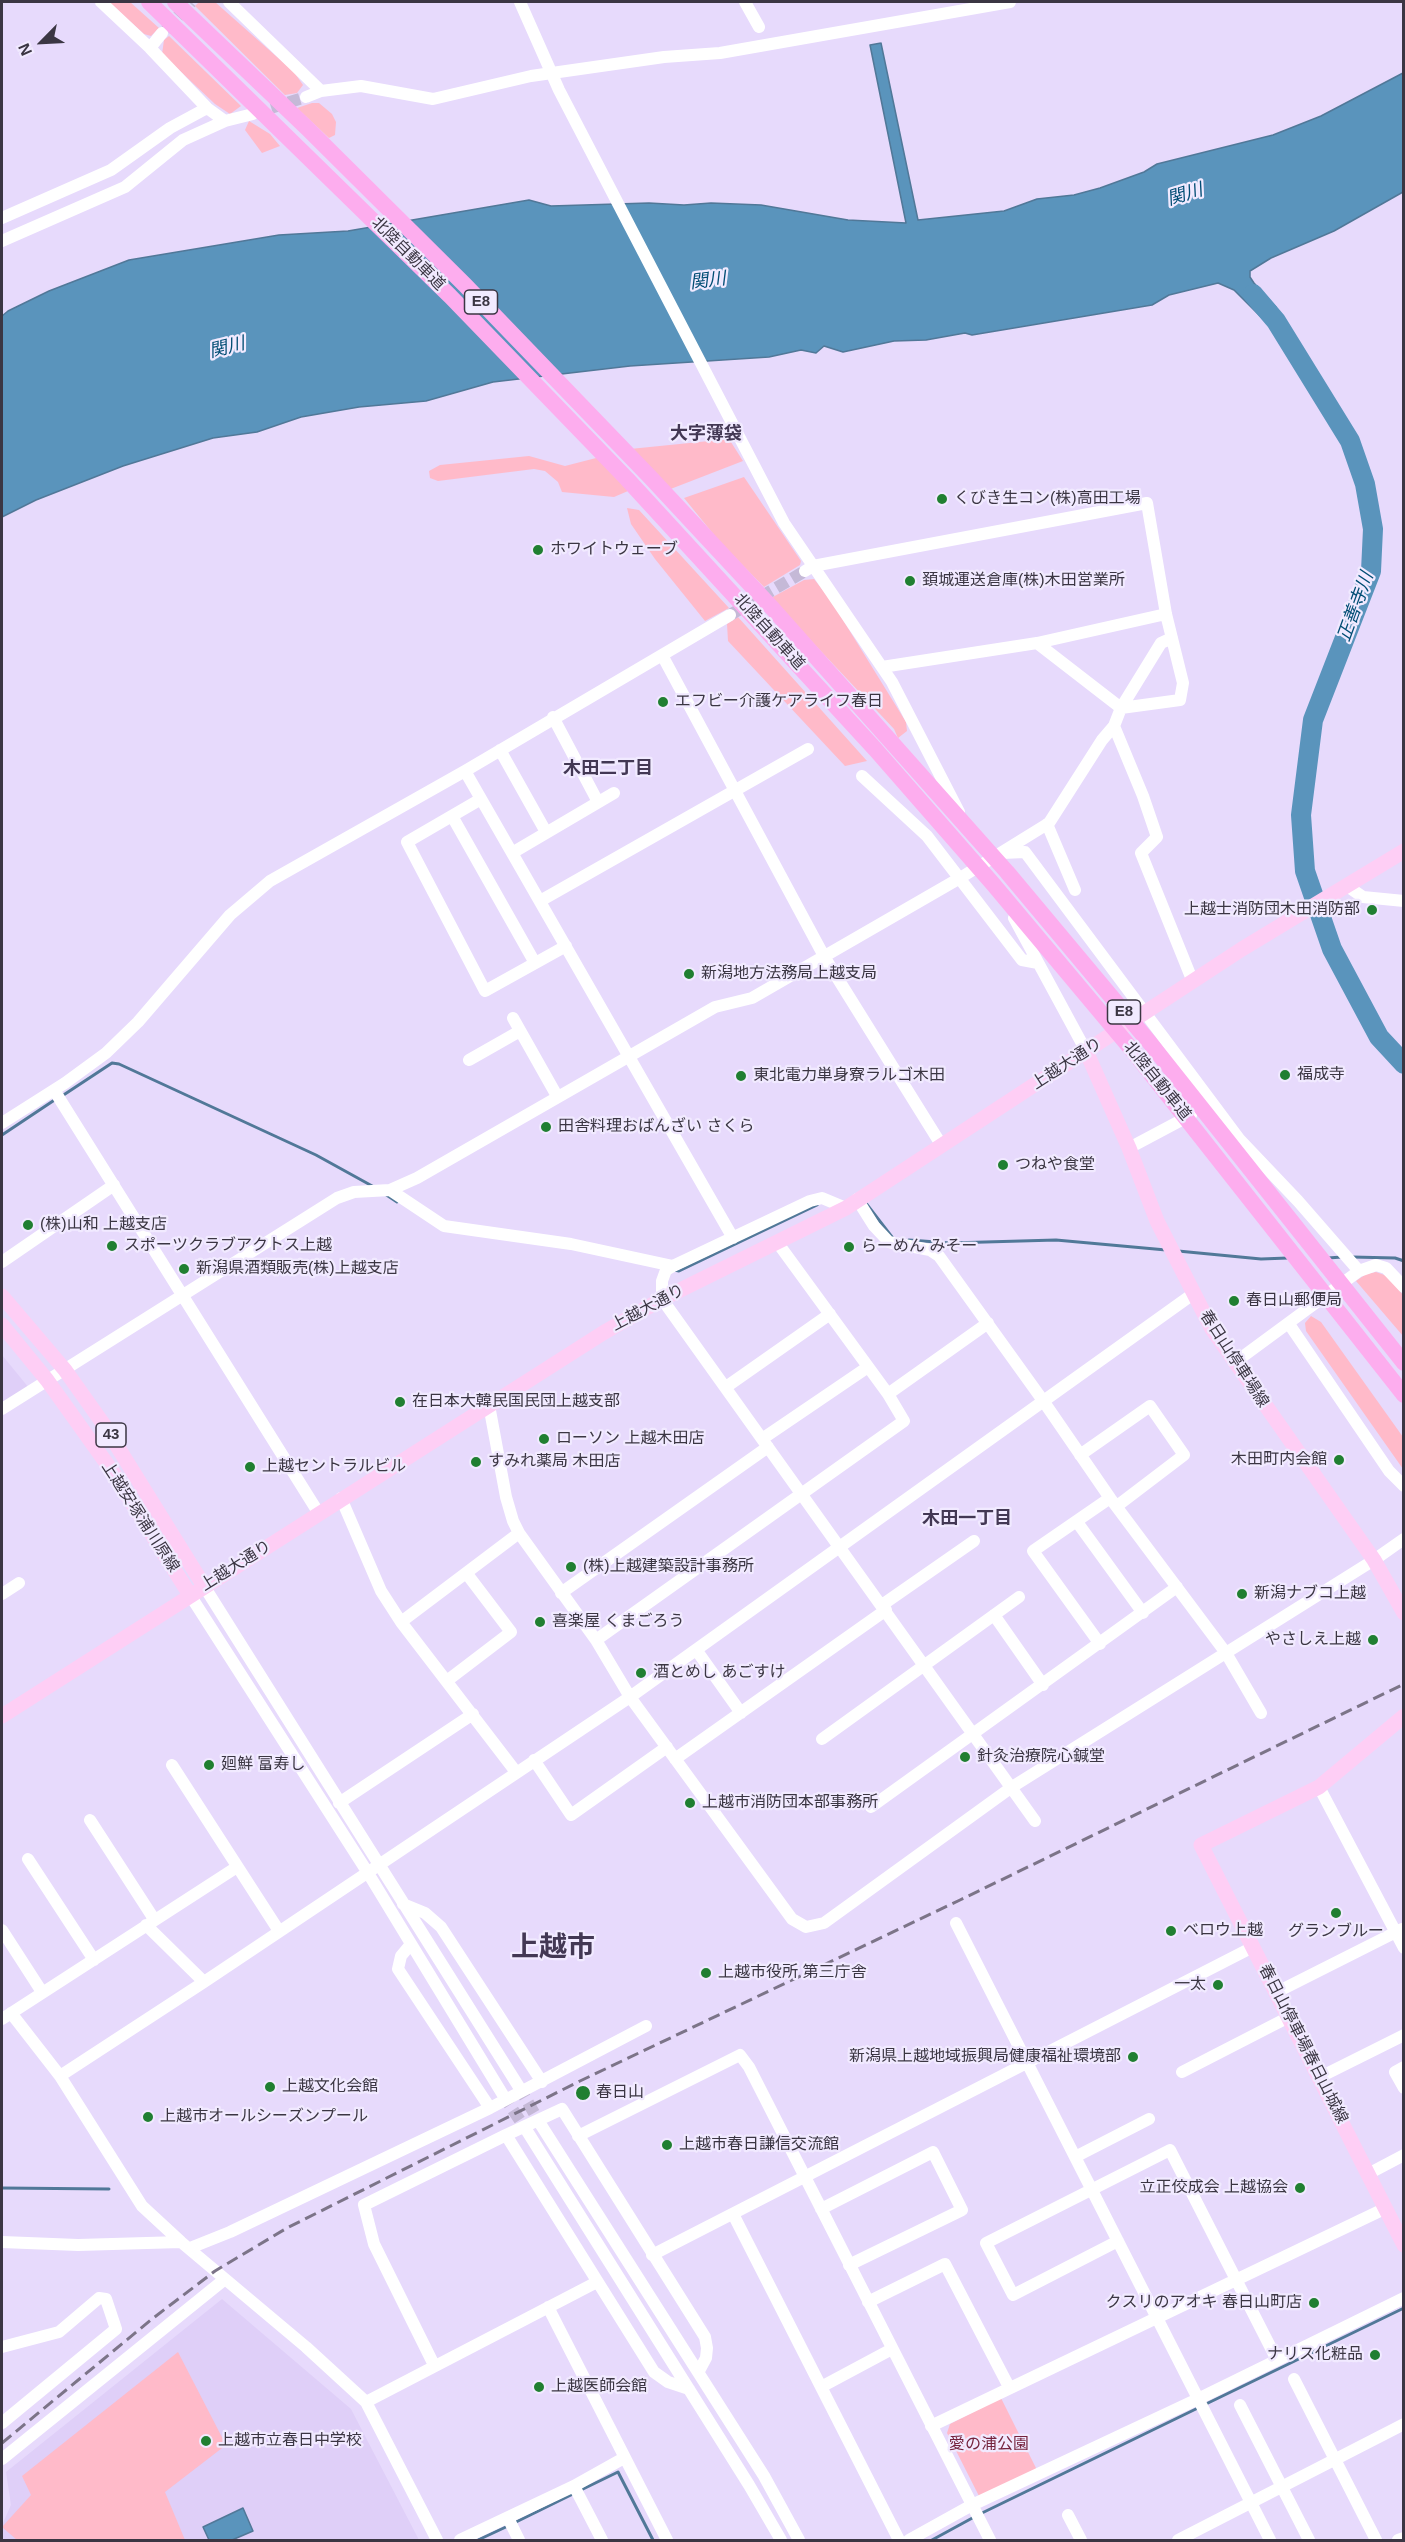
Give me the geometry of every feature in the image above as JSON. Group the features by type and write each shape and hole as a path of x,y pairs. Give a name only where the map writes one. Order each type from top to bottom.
{"highway":[{"name":"北陸自動車道","path":"148,2 286,133 450,296 627,478 875,749 993,884 1133,1051 1404,1395"},
{"name":"北陸自動車道","path":"175,2 308,129 465,285 651,478 889,737 1007,872 1150,1043 1404,1363"}],"main road":[{"path":"1347,886 1404,851"},
{"name":"上越大通り","path":"2,1716 318,1512 603,1333 662,1299 852,1204 1300,913 1347,886"},
{"name":"春日山停車場線","path":"1086,1051 1129,1148 1157,1221 1212,1329 1374,1560 1404,1613"},
{"name":"上越安塚浦川原線","path":"2,1296 64,1370 104,1425 204,1586"},
{"name":"上越安塚浦川原線","path":"2,1325 47,1380 112,1472 190,1595"},
{"path":"1319,1787 1404,1716"},
{"name":"春日山停車場春日山城線","path":"1319,1787 1201,1845 1404,2245"}],"street":[{"path":"101,2 150,48 207,108 225,121"},
{"path":"229,2 321,91"},
{"path":"520,2 559,90 784,523 809,568 882,667 914,722 985,863 1086,1051"},
{"path":"745,2 759,27"},
{"path":"306,97 321,91 361,86 434,99 551,73 664,57 720,53 1010,2"},
{"path":"150,48 162,33"},
{"path":"2,218 111,170 170,128 207,108"},
{"path":"2,241 125,187 183,140 225,121 253,114"},
{"path":"809,568 1147,503 1166,614 1183,682 1180,700 1121,708 1037,643"},
{"path":"882,667 1037,643 1166,614"},
{"path":"2,1123 106,1053 138,1022 223,922 250,896 270,881 465,771 553,717 730,615"},
{"path":"2,1409 337,1198 354,1192 390,1190 417,1178 715,1007 752,998 825,958 1047,824 1102,740 1114,726 1121,708 1161,644 1172,638"},
{"path":"662,655 825,958 942,1146"},
{"path":"553,717 598,802"},
{"path":"1114,726 1157,837 1141,853 1193,982"},
{"path":"540,901 808,749"},
{"path":"500,750 546,832"},
{"path":"465,771 733,1238"},
{"path":"862,776 927,836 1022,960 1038,963"},
{"path":"512,853 614,793"},
{"path":"481,799 407,842 485,991 566,946"},
{"path":"452,816 536,963"},
{"path":"1047,824 1075,890"},
{"path":"1001,853 1025,852 1240,1140 1298,1200 1359,1271"},
{"path":"1347,886 1363,897 1404,901"},
{"path":"513,1018 557,1096"},
{"path":"469,1060 520,1031"},
{"path":"54,1090 318,1512"},
{"path":"1129,1148 1213,1103"},
{"path":"2,1262 114,1185"},
{"path":"390,1190 444,1226 571,1244 673,1266"},
{"path":"1035,1821 662,1299 666,1270 810,1201 822,1198 852,1204 889,1242 930,1250 939,1256 1080,1455 1226,1653 1261,1713"},
{"path":"596,1640 904,1421 888,1394 777,1242"},
{"path":"1234,1363 1359,1271 1376,1265 1386,1268 1404,1287"},
{"path":"60,2076 368,1873 697,1651 1193,1294"},
{"path":"726,1387 830,1314"},
{"path":"888,1394 988,1323"},
{"path":"1289,1323 1389,1472 1404,1486"},
{"path":"561,1593 868,1367"},
{"path":"489,1405 506,1497 519,1533 596,1640 630,1697 675,1759 792,1919 806,1927 824,1923 1012,1787 1404,1539"},
{"path":"1080,1455 1150,1406 1184,1455 1114,1502 1077,1522 1033,1551 1100,1644"},
{"path":"341,1498 381,1591 401,1622 448,1680 516,1772"},
{"path":"1077,1522 1143,1613"},
{"path":"401,1622 519,1533"},
{"path":"675,1759 974,1541"},
{"path":"448,1680 511,1632 467,1574"},
{"path":"2,1594 19,1583"},
{"path":"204,1586 519,2087"},
{"path":"871,1807 1177,1587"},
{"path":"190,1595 368,1873 503,2095"},
{"path":"822,1739 1019,1597"},
{"path":"994,1615 1042,1685"},
{"path":"697,1651 741,1713"},
{"path":"339,1803 473,1714"},
{"path":"534,1760 571,1815 667,1747"},
{"path":"172,1765 279,1931"},
{"path":"1319,1787 1400,1931 1404,1948"},
{"path":"90,1820 150,1922 204,1982"},
{"path":"28,1859 94,1960"},
{"path":"237,1867 6,2016 60,2076 142,2206 306,2347 366,2402 437,2541"},
{"path":"403,1904 425,1913 441,1927 542,2082"},
{"path":"956,1923 1270,2541"},
{"path":"1276,1992 1400,1931"},
{"path":"4,1938 42,1992"},
{"path":"411,1944 401,1956 398,1969 490,2108"},
{"path":"652,2255 1253,1947"},
{"path":"1182,2072 1288,2017"},
{"path":"2,2242 185,2245 230,2232 490,2108 646,2026"},
{"path":"1320,2077 1404,2035"},
{"path":"578,2136 740,2055 749,2067 990,2541"},
{"path":"1404,2067 1395,2072 1404,2088"},
{"path":"434,2365 374,2244 364,2205 562,2109 705,2337 706,2358 699,2371"},
{"path":"1075,2157 1149,2119"},
{"path":"542,2125 764,2476 799,2541"},
{"path":"527,2131 749,2485 781,2541"},
{"path":"506,2135 654,2372 669,2382 689,2389"},
{"path":"1118,2241 1013,2295 986,2243 1170,2150 1277,2360"},
{"path":"821,2209 933,2152 962,2210 849,2265"},
{"path":"1368,2174 1404,2154"},
{"path":"931,2426 1384,2209"},
{"path":"733,2214 899,2541"},
{"path":"868,2302 945,2264 1009,2387"},
{"path":"2,2459 225,2279"},
{"path":"366,2402 597,2282"},
{"path":"2,2347 59,2332 99,2298 106,2300 116,2329 2,2423"},
{"path":"909,2541 972,2505 1198,2399 1404,2298"},
{"path":"548,2307 667,2541"},
{"path":"821,2386 892,2349"},
{"path":"1294,2379 1376,2541"},
{"path":"1240,2405 1309,2541"},
{"path":"1178,2541 1404,2424"},
{"path":"460,2541 574,2486 624,2458"},
{"path":"574,2486 602,2541"},
{"path":"1068,2516 1081,2541"},
{"path":"508,2518 519,2541"},
{"path":"1398,2541 1404,2538"}],"shaded area":[{"path":"2,1355 29,1388 2,1405"},
{"name":"上越市立春日中学校","path":"222,2299 351,2409 419,2540 2,2540 2,2525 11,2505 6,2472"}],"green space":[{"path":"109,2 130,2 159,28 151,36 144,34"},
{"path":"199,2 215,2 294,72 303,85 297,93 285,95 195,6"},
{"path":"169,36 241,106 230,114 215,104 162,54 164,40"},
{"path":"319,103 332,114 336,122 335,135 329,138 297,108"},
{"path":"249,121 270,134 280,146 262,153 245,130"},
{"path":"729,439 743,461 668,490 630,449"},
{"path":"529,456 565,466 600,457 628,491 614,497 562,492 558,482 545,471 534,469 438,481 430,478 429,471 440,465"},
{"path":"744,477 801,561 800,565 764,587 719,541 684,498"},
{"path":"627,508 639,510 729,608 705,621 655,559 631,524"},
{"path":"814,579 830,599 906,722 907,731 898,738 894,729 771,598 804,580"},
{"path":"738,617 867,761 845,766 728,641 727,624"},
{"path":"1376,1272 1387,1276 1403,1295 1403,1336 1356,1281 1366,1274"},
{"path":"1311,1316 1321,1322 1403,1437 1403,1469 1306,1331 1305,1323"},
{"path":"178,2352 226,2445 165,2492 185,2540 17,2540 2,2527 31,2495 22,2476"},
{"name":"愛の浦公園","path":"1001,2398 1037,2470 980,2498 947,2433 950,2424"}],"water":[{"name":"関川","path":"881,43 918,220 1004,211 1037,199 1074,195 1100,188 1144,172 1157,164 1273,135 1321,116 1403,73 1403,192 1334,231 1271,258 1250,271 1250,277 1254,283 1276,307 1263,319 1234,290 1218,283 1169,295 1152,305 972,335 965,333 926,340 894,341 843,352 824,346 816,353 801,350 769,357 630,366 493,382 426,401 359,407 301,417 257,432 213,438 123,466 36,500 2,517 2,316 8,311 49,291 129,260 279,235 348,231 529,200 551,206 649,203 761,205 848,220 906,223 870,45"},
{"path":"243,2508 253,2531 232,2540 209,2540 203,2527"}],"waterway":[{"name":"正善寺川","path":"1253,294 1276,321 1350,441 1365,484 1373,529 1371,571 1313,720 1301,815 1305,871 1332,949 1379,1037 1404,1064"},
{"path":"62,1096 112,1063 119,1064 316,1155 374,1187"},
{"path":"2,1135 56,1099"},
{"path":"385,1194 397,1202"},
{"path":"865,1202 892,1237"},
{"path":"674,1270 679,1271 817,1205"},
{"path":"909,1240 950,1243 1056,1240 1166,1250"},
{"path":"1178,1251 1261,1259 1288,1258"},
{"path":"1328,1258 1342,1257"},
{"path":"1352,1257 1395,1258 1404,1261"},
{"path":"2,2188 109,2189"},
{"path":"1206,2404 1404,2308"},
{"path":"982,2513 1200,2407"},
{"path":"581,2490 618,2472 653,2540"},
{"path":"514,2523 575,2493"},
{"path":"932,2540 976,2516"},
{"path":"478,2540 508,2526"}],"tunnel":[{"path":"166,30 191,2"},
{"path":"254,113 306,97"},
{"path":"730,615 805,571"},
{"path":"519,2087 541,2125"},
{"path":"503,2095 527,2131"}],"railway":[{"path":"2,2443 152,2319 215,2271 287,2228 580,2081 960,1900 1404,1684"}],"place":[{"name":"くびき生コン(株)高田工場","path":"942,499"},
{"name":"ホワイトウェーブ","path":"538,550"},
{"name":"頚城運送倉庫(株)木田営業所","path":"910,581"},
{"name":"エフビー介護ケアライフ春日","path":"663,702"},
{"name":"上越士消防団木田消防部","path":"1372,910"},
{"name":"新潟地方法務局上越支局","path":"689,974"},
{"name":"福成寺","path":"1285,1075"},
{"name":"東北電力単身寮ラルゴ木田","path":"741,1076"},
{"name":"田舎料理おばんざい さくら","path":"546,1127"},
{"name":"つねや食堂","path":"1003,1165"},
{"name":"(株)山和 上越支店","path":"28,1225"},
{"name":"スポーツクラブアクトス上越","path":"112,1246"},
{"name":"らーめん みそー","path":"849,1247"},
{"name":"新潟県酒類販売(株)上越支店","path":"184,1269"},
{"name":"春日山郵便局","path":"1234,1301"},
{"name":"在日本大韓民国民団上越支部","path":"400,1402"},
{"name":"ローソン 上越木田店","path":"544,1439"},
{"name":"木田町内会館","path":"1339,1460"},
{"name":"すみれ薬局 木田店","path":"476,1462"},
{"name":"上越セントラルビル","path":"250,1467"},
{"name":"(株)上越建築設計事務所","path":"571,1567"},
{"name":"新潟ナブコ上越","path":"1242,1594"},
{"name":"喜楽屋 くまごろう","path":"540,1622"},
{"name":"やさしえ上越","path":"1373,1640"},
{"name":"酒とめし あごすけ","path":"641,1673"},
{"name":"針灸治療院心鍼堂","path":"965,1757"},
{"name":"廻鮮 富寿し","path":"209,1765"},
{"name":"上越市消防団本部事務所","path":"690,1803"},
{"name":"グランブルー","path":"1336,1913"},
{"name":"ベロウ上越","path":"1171,1931"},
{"name":"上越市役所 第三庁舎","path":"706,1973"},
{"name":"一太","path":"1218,1985"},
{"name":"新潟県上越地域振興局健康福祉環境部","path":"1133,2057"},
{"name":"上越文化会館","path":"270,2087"},
{"name":"春日山","path":"583,2093"},
{"name":"上越市オールシーズンプール","path":"148,2117"},
{"name":"上越市春日謙信交流館","path":"667,2145"},
{"name":"立正佼成会 上越協会","path":"1300,2188"},
{"name":"クスリのアオキ 春日山町店","path":"1314,2303"},
{"name":"ナリス化粧品","path":"1375,2355"},
{"name":"上越医師会館","path":"539,2387"},
{"name":"上越市立春日中学校","path":"206,2441"}],"district":[{"name":"大字薄袋","path":"706,434"},
{"name":"木田二丁目","path":"608,769"},
{"name":"木田一丁目","path":"967,1519"},
{"name":"上越市","path":"553,1948"}]}
